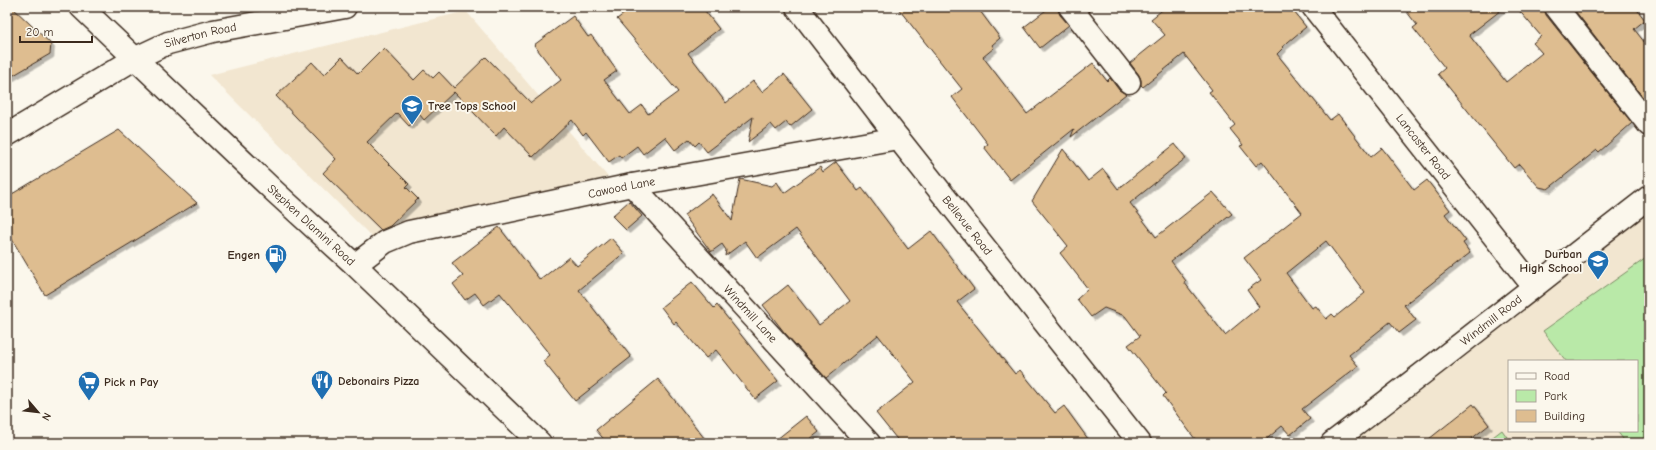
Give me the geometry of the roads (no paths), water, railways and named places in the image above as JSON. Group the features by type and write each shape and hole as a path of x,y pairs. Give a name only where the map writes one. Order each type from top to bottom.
{"street":[{"name":"Stephen Dlamini Road","path":"81,7 274,191 355,265 540,443"},
{"name":"Silverton Road","path":"7,135 136,58 168,44 213,31 345,7"},
{"name":"Bellevue Road","path":"797,7 898,138 1140,443"},
{"path":"1070,7 1129,82"},
{"name":"Lancaster Road","path":"1313,7 1533,286"},
{"path":"1556,7 1649,125"},
{"name":"Cawood Lane","path":"355,265 385,242 404,234 632,185 898,138"},
{"name":"Windmill Lane","path":"632,185 869,443"},
{"name":"Windmill Road","path":"1332,443 1451,353 1533,286 1649,197"}],"place":[{"name":"Tree Tops School","path":"412,126"},
{"name":"Engen","path":"276,274"},
{"name":"Durban High School","path":"1598,280"},
{"name":"Debonairs Pizza","path":"322,400"},
{"name":"Pick n Pay","path":"89,402"}]}
